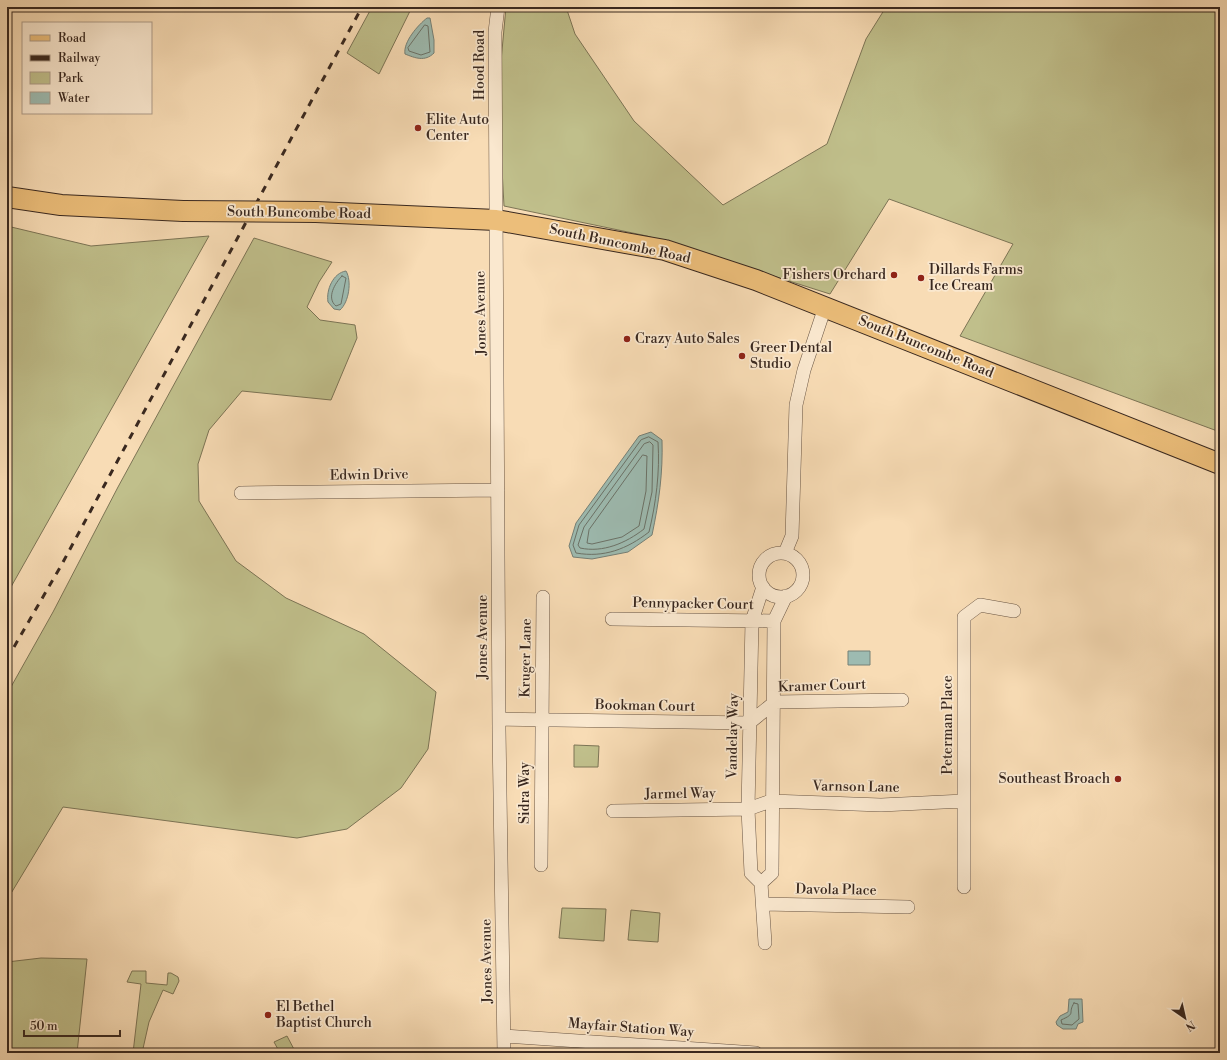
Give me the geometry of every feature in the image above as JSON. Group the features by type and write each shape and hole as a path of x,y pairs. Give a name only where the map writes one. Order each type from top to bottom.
{"main road":[{"name":"South Buncombe Road","path":"7,197 61,205 183,211 316,212 496,220 665,250 756,280 1220,464"}],"street":[{"name":"Hood Road","path":"496,220 495,32 498,7"},
{"name":"Jones Avenue","path":"496,220 499,719 504,1053"},
{"path":"785,553 792,536 796,405 804,370 825,307"},
{"name":"Edwin Drive","path":"241,493 498,490"},
{"path":"765,943 762,883 772,873 772,801 775,702 774,621 786,596 798,588 803,574 798,561 785,553 771,555 761,566 759,573 763,587 773,595 786,596"},
{"name":"Vandelay Way","path":"762,883 751,873 748,809 752,621 763,587"},
{"name":"Kruger Lane","path":"541,721 543,597"},
{"name":"Peterman Place","path":"964,887 964,617 980,605 1014,611"},
{"name":"Pennypacker Court","path":"612,619 774,621"},
{"name":"Kramer Court","path":"749,722 775,702 902,700"},
{"name":"Bookman Court","path":"499,719 541,721 749,722"},
{"name":"Sidra Way","path":"541,721 541,865"},
{"name":"Varnson Lane","path":"748,809 772,801 881,805 964,801"},
{"name":"Jarmel Way","path":"613,810 748,809"},
{"name":"Davola Place","path":"763,904 908,907"},
{"name":"Mayfair Station Way","path":"504,1036 605,1048 756,1053"}],"green space":[{"path":"372,7 412,7 379,74 347,53"},
{"path":"506,7 566,7 575,34 634,121 723,205 827,144 866,39 886,7 1220,7 1220,432 960,336 1013,244 889,199 830,294 647,236 504,206 498,94"},
{"path":"7,226 91,246 209,236 7,594"},
{"path":"254,238 332,262 319,282 307,307 320,320 355,325 357,338 331,400 242,391 209,430 198,464 199,501 236,561 286,598 364,634 436,692 428,749 401,788 347,829 297,838 63,807 7,900 7,694 53,612 118,487"},
{"path":"574,745 599,746 598,767 574,767"},
{"path":"562,908 606,909 604,941 559,938"},
{"path":"631,910 660,913 658,942 628,940"},
{"path":"41,958 87,959 77,1053 7,1053 7,962"},
{"path":"132,971 146,971 146,983 167,985 168,973 178,977 179,981 173,994 163,990 149,1022 142,1053 133,1053 141,984 127,982"},
{"path":"287,1036 296,1053 280,1053 274,1042"}],"water":[{"path":"427,18 430,18 434,40 434,53 427,58 416,58 405,54 406,44 409,39 419,25"},
{"path":"346,271 349,280 349,291 346,302 340,310 334,309 328,302 329,287 337,275"},
{"path":"651,432 662,440 660,488 652,535 628,552 592,559 573,557 569,546 576,523 639,436"},
{"path":"848,651 870,651 870,665 848,665"},
{"path":"1069,999 1082,999 1083,1022 1078,1024 1076,1029 1063,1029 1057,1025 1056,1022 1060,1016 1068,1012"}],"railway":[{"path":"7,659 62,564 362,7"}],"place":[{"name":"Elite Auto Center","path":"418,128"},
{"name":"Fishers Orchard","path":"894,275"},
{"name":"Dillards Farms Ice Cream","path":"921,278"},
{"name":"Crazy Auto Sales","path":"627,339"},
{"name":"Greer Dental Studio","path":"742,356"},
{"name":"Southeast Broach","path":"1118,779"},
{"name":"El Bethel Baptist Church","path":"268,1015"}]}
